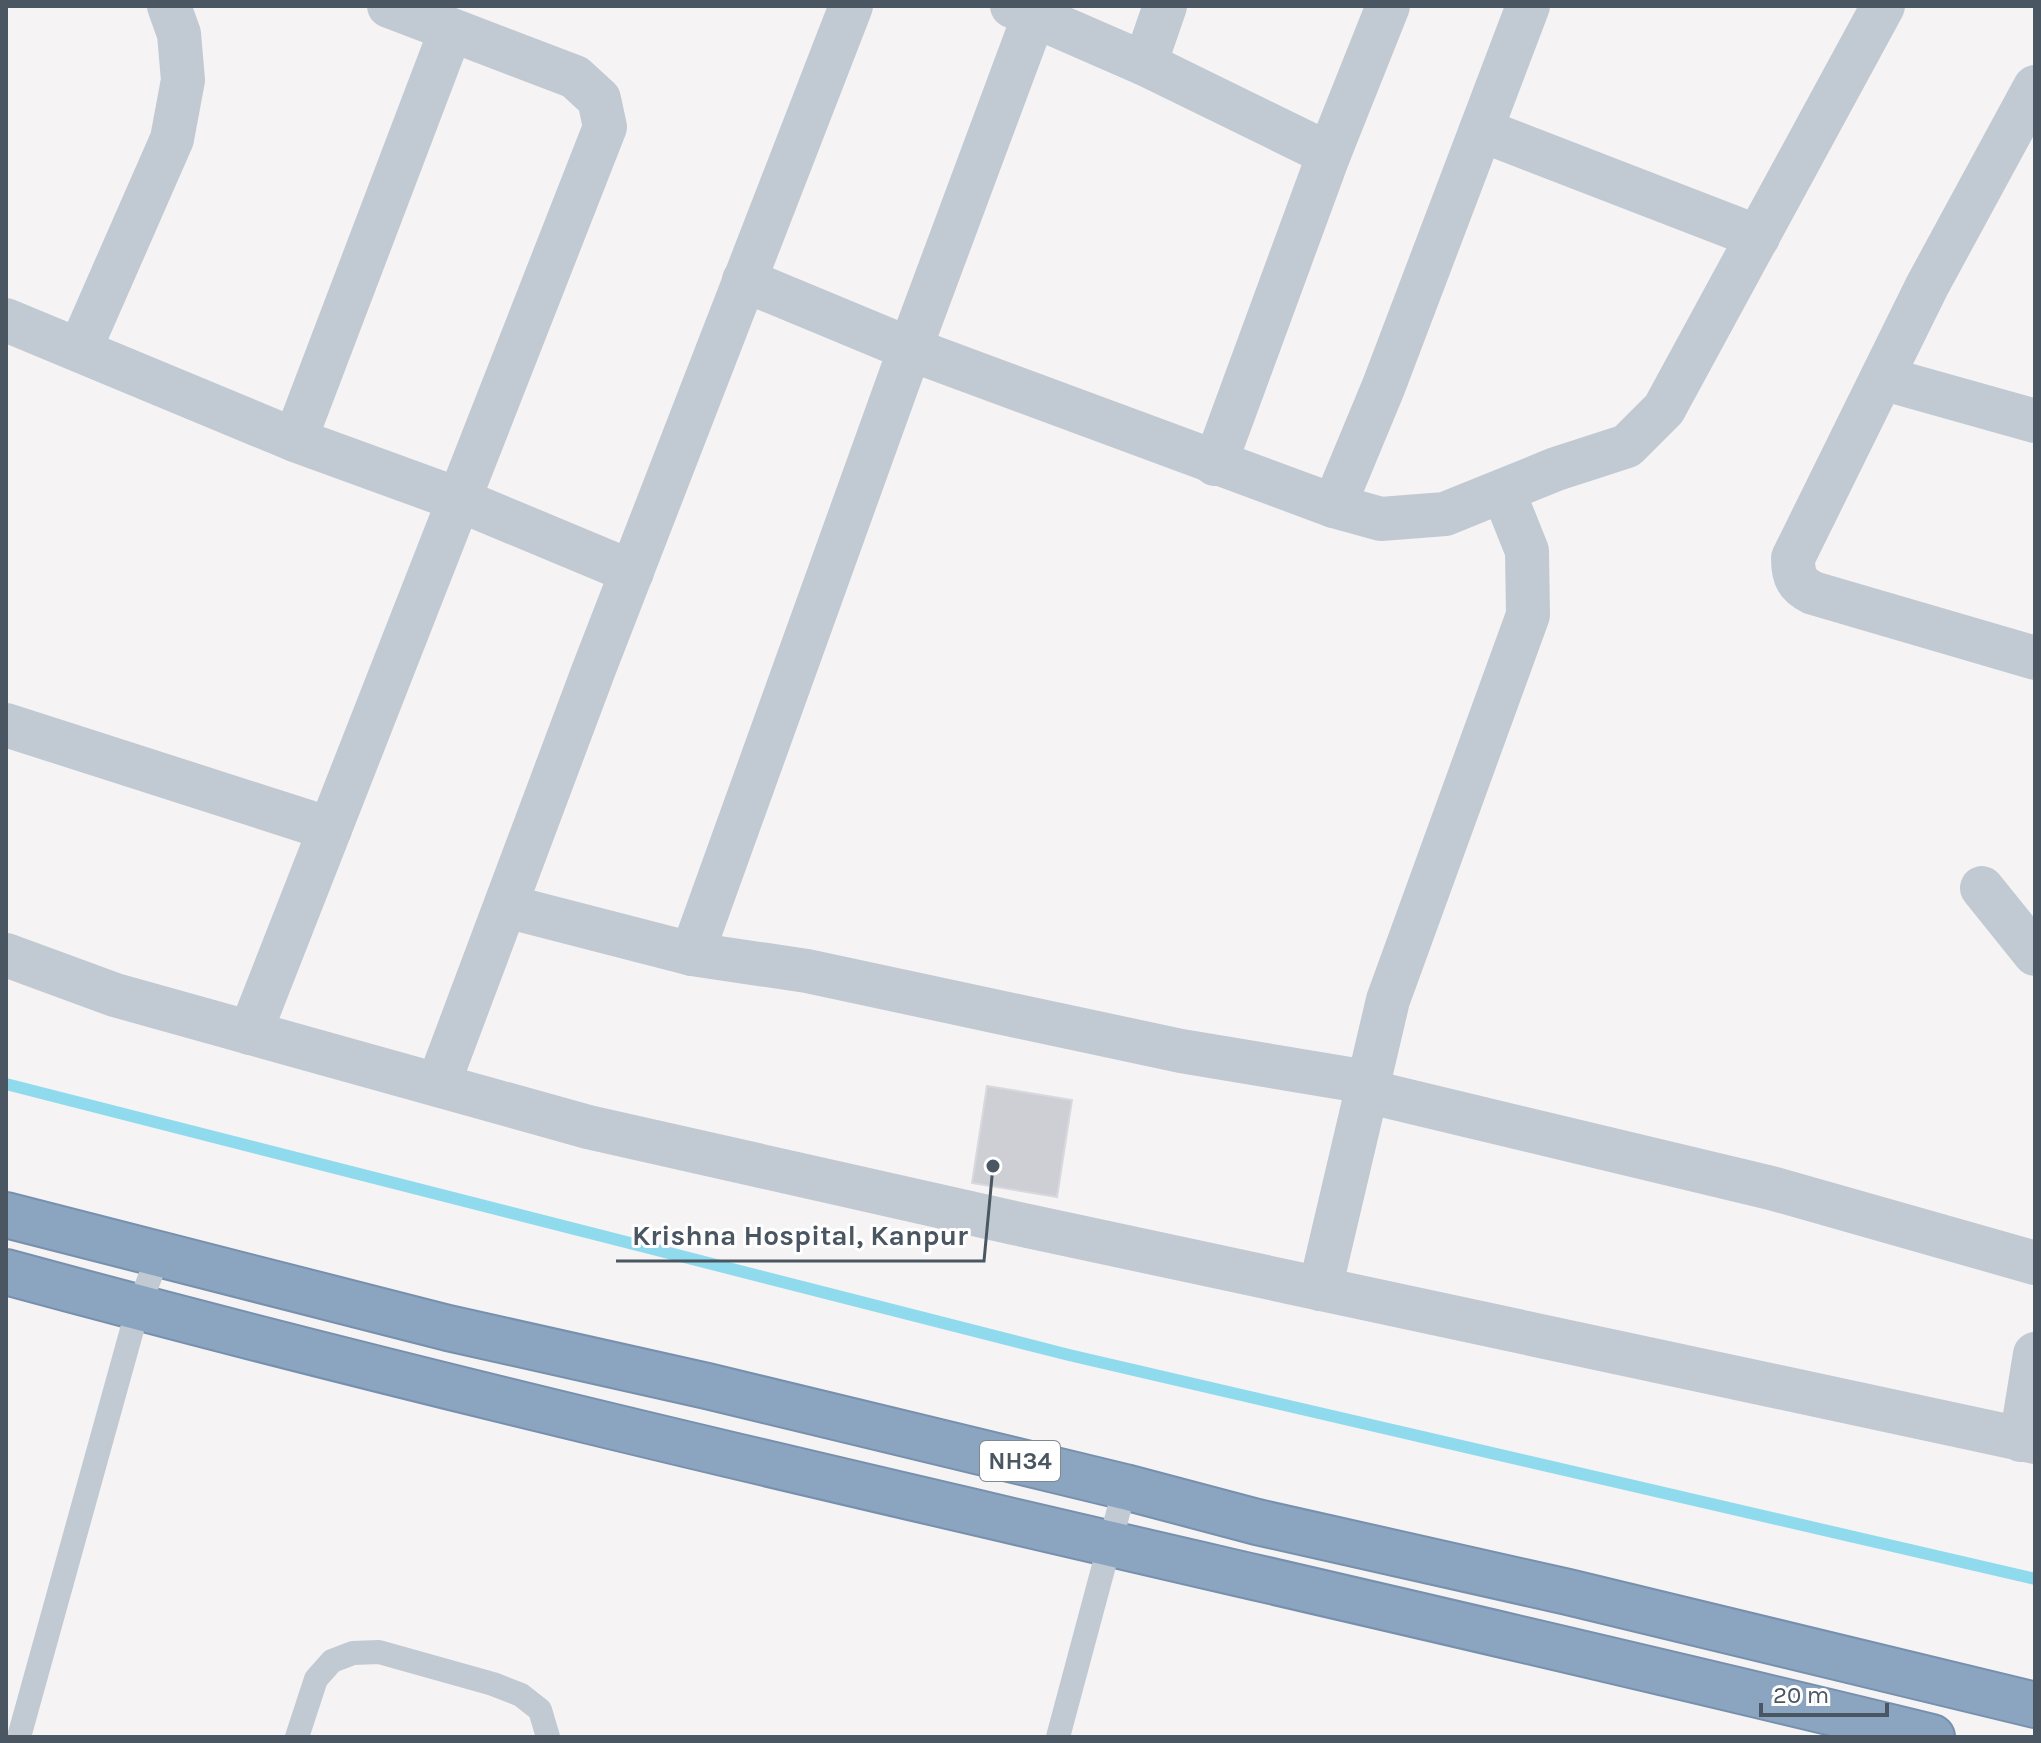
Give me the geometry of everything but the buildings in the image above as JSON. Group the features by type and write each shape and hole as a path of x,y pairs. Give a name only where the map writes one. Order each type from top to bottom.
{"highway":[{"name":"NH34","path":"6,1215 448,1328 707,1386 1257,1522 1568,1592 2035,1705"},
{"name":"NH34","path":"6,1272 613,1429 1591,1654 1932,1737"}],"street":[{"path":"80,349 172,139 183,80 179,34 169,6"},
{"path":"250,1033 605,127 599,99 575,77 389,6"},
{"path":"438,1085 851,6"},
{"path":"1145,64 1165,6"},
{"path":"1215,464 1329,154 1388,6"},
{"path":"1334,506 1383,388 1528,6"},
{"path":"744,280 910,349 1334,506 1381,519 1445,514 1556,469 1627,446 1664,409 1883,6"},
{"path":"692,954 910,349 1023,11 1145,64 1329,154"},
{"path":"295,440 451,30"},
{"path":"2035,87 1927,286 1793,558 1793,572 1799,586 1813,593 2035,658"},
{"path":"1481,130 1758,237"},
{"path":"6,320 295,440 457,499 632,572"},
{"path":"1882,378 2035,421"},
{"path":"1320,1289 1388,1000 1528,615 1527,551 1503,491"},
{"path":"6,725 330,829"},
{"path":"1982,888 2035,954"},
{"path":"506,906 692,954 807,971 1366,1087 1771,1188 2035,1263"},
{"path":"6,955 115,995 588,1127 2028,1441 2035,1354"}],"lane":[{"path":"19,1737 138,1308 159,1254"},
{"path":"1058,1737 1125,1487"},
{"path":"297,1737 316,1679 332,1661 353,1653 379,1652 493,1684 521,1695 540,1710 548,1737"}],"waterway":[{"path":"6,1084 1069,1355 2035,1579"}],"place":[{"name":"Krishna Hospital, Kanpur","path":"993,1166"}]}
